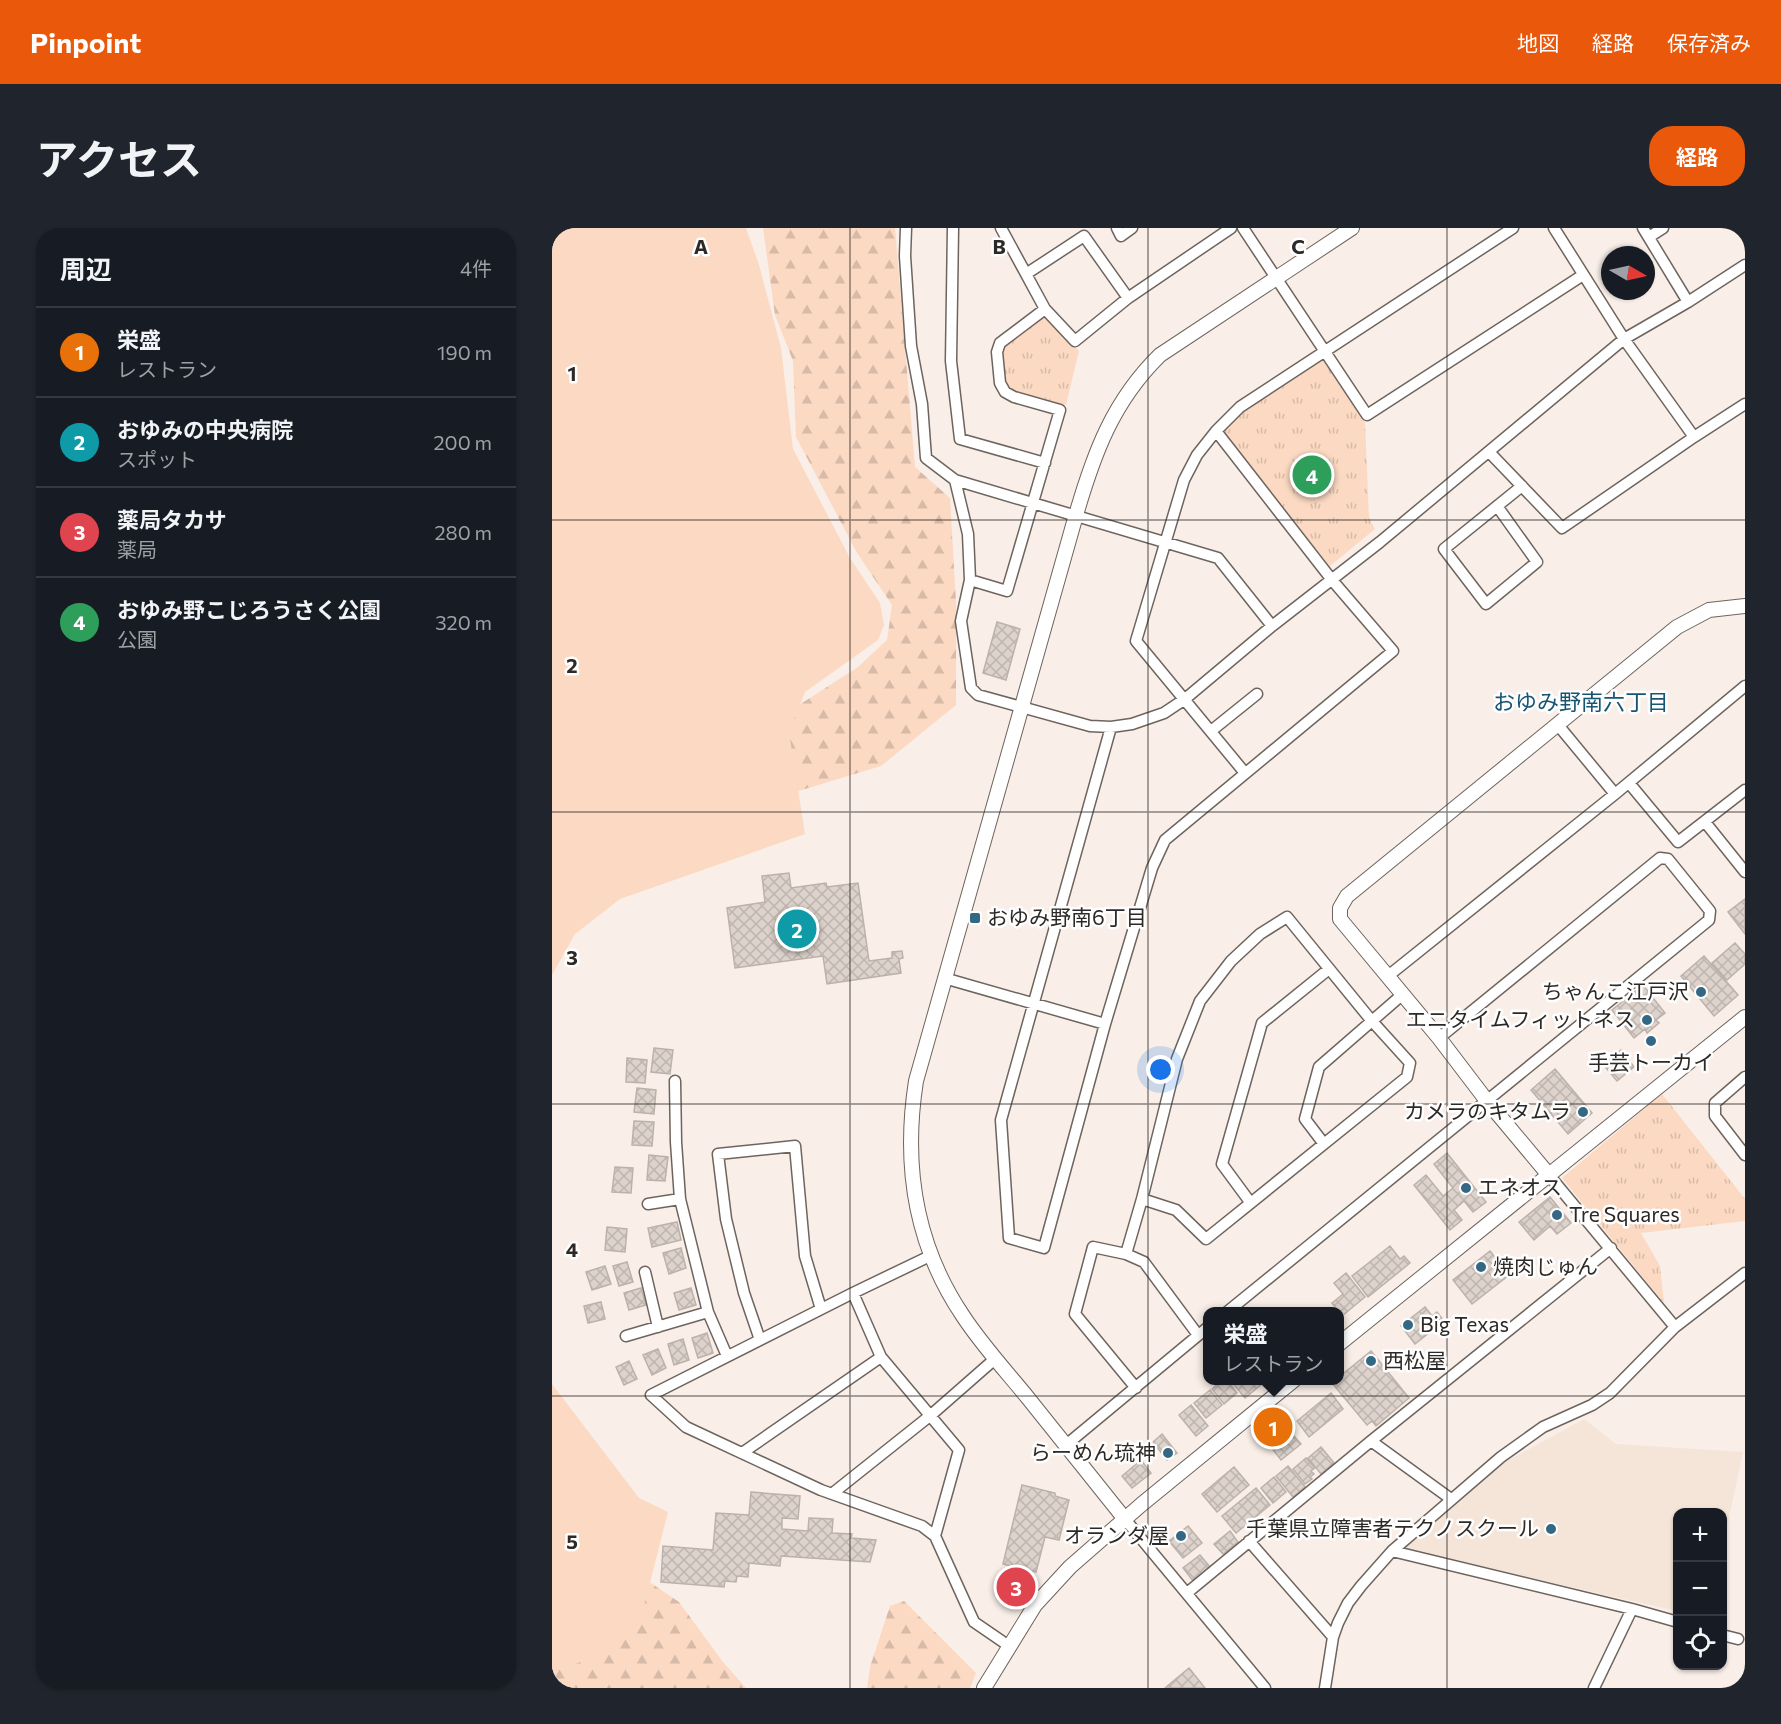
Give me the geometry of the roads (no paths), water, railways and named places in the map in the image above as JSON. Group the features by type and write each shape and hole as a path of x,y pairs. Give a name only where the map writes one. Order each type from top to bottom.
{"street":[{"path":"906,228 905,256 912,346 922,404 926,458 955,480 1218,558 1272,626"},
{"path":"953,228 951,361 960,439 1045,463"},
{"path":"1001,228 1045,309 1075,341 1128,298 1231,228"},
{"path":"1117,228 1121,236 1132,228"},
{"path":"1243,228 1367,415 1583,275"},
{"path":"1265,1688 1124,1518 963,1315 932,1255 917,1208 910,1147 911,1115 916,1081 944,978 1090,466 1123,399 1140,375 1160,354 1352,228"},
{"path":"1245,773 1137,642 1184,480 1197,455 1216,431 1240,407 1513,228"},
{"path":"1554,228 1624,339 1694,436"},
{"path":"1663,228 1646,233 1688,302"},
{"path":"1026,274 1084,236 1128,298"},
{"path":"955,480 968,534 970,580 962,621 971,688 978,695 1090,726 1111,727 1148,720 1164,713 1185,699 1272,626 1490,453 1624,339 1745,266"},
{"path":"970,580 1007,591 1060,410 1014,397 1005,392 1000,383 997,352 1000,343 1007,335 1045,309"},
{"path":"1490,453 1562,528 1694,436 1745,404"},
{"path":"1111,727 1002,1120 1009,1238 1044,1248 1105,1024 1152,868 1165,840 1393,651 1332,580 1216,431"},
{"path":"1497,506 1537,562 1486,604 1444,549 1497,506 1522,486"},
{"path":"1675,1327 1487,1101 1439,1038 1340,919 1340,908 1347,896 1677,627 1709,610 1745,606"},
{"path":"1388,976 1629,783 1745,686"},
{"path":"1211,731 1257,694"},
{"path":"1558,725 1615,794"},
{"path":"1629,783 1678,842 1745,790"},
{"path":"1705,822 1745,872"},
{"path":"1232,1307 1709,920 1710,910 1668,859 1660,858 1439,1038"},
{"path":"1125,1254 1142,1199 1177,1059 1200,1001 1231,961 1260,934 1287,917 1371,1020 1410,1063 1407,1077 1206,1239 1176,1210 1142,1199"},
{"path":"1250,1202 1222,1164 1262,1023 1329,969"},
{"path":"944,978 1105,1024"},
{"path":"1324,1144 1305,1119 1319,1066 1403,994"},
{"path":"1344,1340 1745,1017"},
{"path":"1743,1150 1715,1116 1714,1103 1745,1077"},
{"path":"675,1081 680,1199 708,1312 727,1356"},
{"path":"760,1340 744,1293 726,1219 718,1154 795,1146 805,1256 821,1309"},
{"path":"648,1204 680,1199"},
{"path":"1136,1388 1076,1314 1093,1247 1125,1254 1144,1262 1198,1335"},
{"path":"1187,1593 1611,1248"},
{"path":"932,1255 651,1395 686,1427 821,1490 922,1526 935,1536 974,1622 1009,1646"},
{"path":"645,1272 658,1327"},
{"path":"1325,1688 1333,1637 1348,1603 1392,1551 1501,1458 1544,1427 1592,1405 1610,1393 1675,1327 1745,1273"},
{"path":"853,1293 881,1357 959,1450 935,1536"},
{"path":"626,1336 708,1312"},
{"path":"1066,1445 1203,1331"},
{"path":"742,1453 881,1357"},
{"path":"833,1493 931,1415 996,1358"},
{"path":"984,1688 1035,1605 1070,1567 1124,1518 1287,1385"},
{"path":"1371,1441 1452,1498"},
{"path":"1249,1541 1333,1637"},
{"path":"1392,1551 1673,1621"},
{"path":"1594,1688 1632,1609"},
{"path":"1727,1636 1738,1639"}],"place":[{"name":"おゆみ野こじろうさく公園","path":"1312,475"},
{"name":"おゆみ野南6丁目","path":"975,918"},
{"name":"おゆみの中央病院","path":"797,929"},
{"name":"ちゃんこ江戸沢","path":"1701,992"},
{"name":"エニタイムフィットネス","path":"1647,1020"},
{"name":"手芸トーカイ","path":"1651,1041"},
{"name":"カメラのキタムラ","path":"1583,1112"},
{"name":"エネオス","path":"1466,1188"},
{"name":"Tre Squares","path":"1557,1215"},
{"name":"焼肉じゅん","path":"1481,1267"},
{"name":"Big Texas","path":"1408,1325"},
{"name":"西松屋","path":"1371,1361"},
{"name":"栄盛","path":"1273,1427"},
{"name":"らーめん琉神","path":"1168,1453"},
{"name":"千葉県立障害者テクノスクール","path":"1551,1529"},
{"name":"オランダ屋","path":"1181,1536"},
{"name":"薬局タカサ","path":"1016,1587"}],"district":[{"name":"おゆみ野南六丁目","path":"1581,702"}]}
